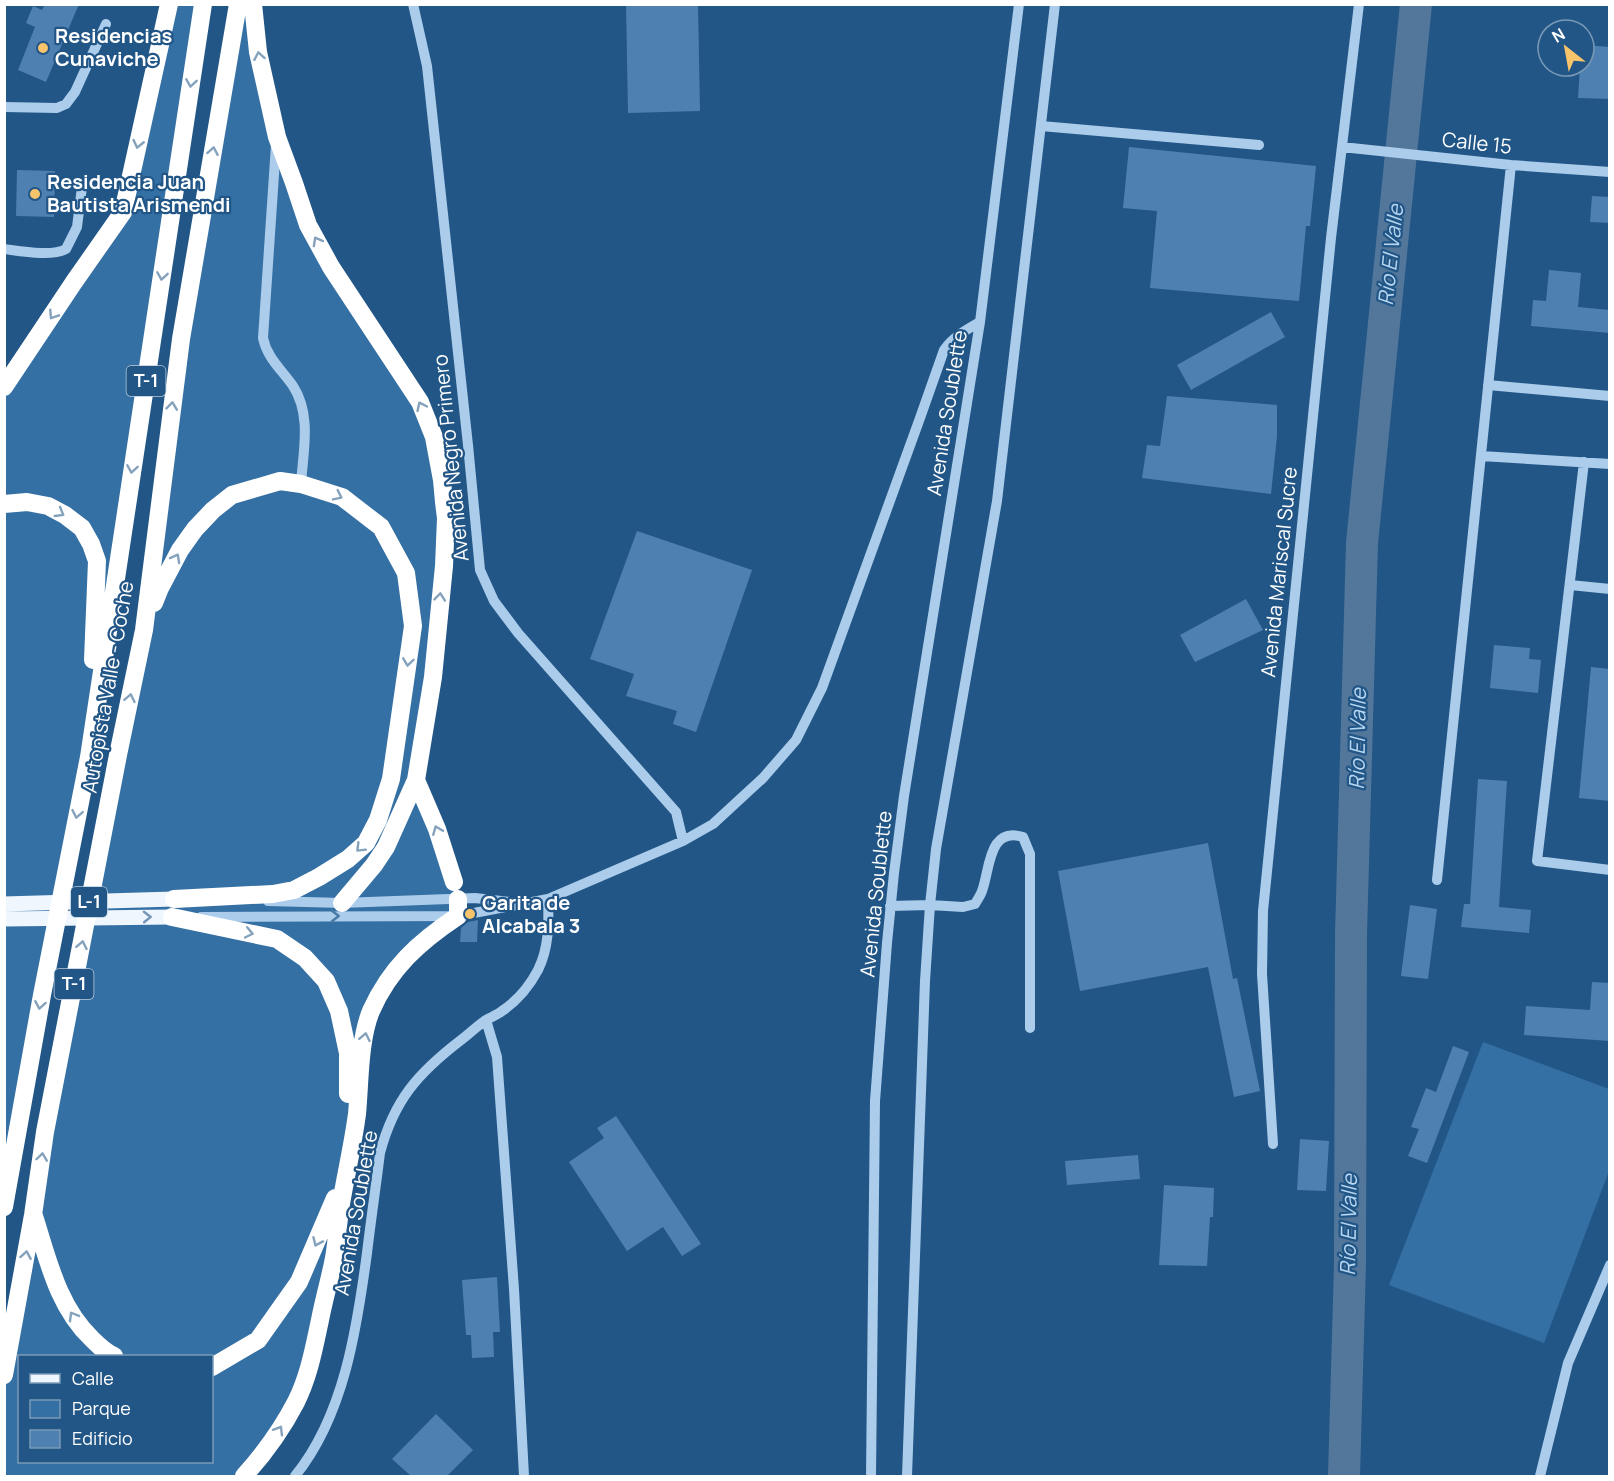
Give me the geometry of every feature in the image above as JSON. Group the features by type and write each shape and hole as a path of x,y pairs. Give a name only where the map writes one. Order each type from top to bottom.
{"highway":[{"path":"4,387 123,212 169,4"},
{"name":"Autopista Valle - Coche","path":"4,1207 42,995 89,757 203,4"},
{"name":"Autopista Valle - Coche","path":"4,1375 33,1215 45,1132 144,630 181,339 238,4"},
{"path":"253,4 258,52 277,137 308,225 331,267 420,402 434,437 446,518 444,566 433,676 416,780 386,847 342,903"},
{"path":"144,630 160,588 180,550 195,529 213,510 232,495 280,481 301,484 342,497 362,511 381,527 406,573 413,626 391,779 378,820 366,843 348,859 294,891 173,908"},
{"path":"4,504 27,502 48,506 65,515 82,528 97,561 89,757"},
{"path":"244,1476 259,1460 291,1410 306,1378 312,1356 334,1258 356,1116 362,1054 370,1014 389,977 426,939 457,899 437,829 416,780"},
{"path":"173,908 277,939 305,958 326,981 339,1011 348,1053 348,1133 334,1202 299,1282 258,1340 213,1366"},
{"path":"4,1173 15,1141"},
{"path":"33,1215 58,1289 79,1327 105,1352 112,1355"}],"main road":[{"name":"L-1","path":"4,904 173,908"},
{"name":"L-1","path":"4,919 173,908"}],"street":[{"name":"Avenida Negro Primero","path":"413,4 427,66 480,570 494,601 518,633 676,812 683,841"},
{"name":"Avenida Soublette","path":"871,1476 875,1101 890,906 904,796 980,322 1019,4"},
{"path":"907,1476 925,981 930,905 936,849 997,501 1055,4"},
{"name":"Avenida Mariscal Sucre","path":"1273,1144 1262,974 1263,911 1331,238 1359,4"},
{"path":"4,107 57,108 66,104 75,92 105,24"},
{"path":"1041,126 1259,144"},
{"path":"277,137 263,338 265,350 294,388 302,406 305,426 301,484"},
{"name":"Calle 15","path":"1342,147 1511,165 1610,172"},
{"path":"1437,880 1511,165"},
{"path":"4,249 63,252 77,227 82,187"},
{"name":"Avenida Soublette","path":"523,903 549,899 683,841 713,824 763,778 796,740 822,688 944,350 949,342 958,335 980,322"},
{"path":"1488,385 1610,396"},
{"path":"1481,456 1610,464"},
{"path":"1584,462 1537,861 1610,870"},
{"path":"1570,585 1610,589"},
{"path":"890,906 963,907 975,904 982,892 993,849 1001,839 1014,834 1023,837 1030,854 1030,1028"},
{"name":"L-1","path":"173,908 475,898 523,903"},
{"path":"457,899 523,903"},
{"name":"L-1","path":"173,908 457,899"},
{"name":"Avenida Soublette","path":"295,1476 308,1461 326,1425 347,1369 361,1296 380,1153 386,1131 395,1112 420,1076 436,1059 519,997 538,969 545,950 549,930 549,899"},
{"path":"486,1020 497,1057 514,1289 524,1476"},
{"path":"1540,1476 1568,1363 1610,1265"}],"green space":[{"path":"169,5 203,5 89,757 5,1207 5,387 123,212"},
{"path":"238,5 253,5 308,225 420,402 446,518 416,780 437,829 458,899 458,916 381,992 312,1356 244,1476 5,1476 5,1375 92,894"},
{"path":"1483,1042 1609,1089 1609,1171 1544,1343 1389,1285"}],"building":[{"name":"Residencias Cunaviche","path":"45,4 79,4 46,82 18,70 35,27 26,23 33,6 42,10"},
{"path":"626,4 698,4 700,111 628,113"},
{"path":"1596,46 1610,47 1610,99 1578,98 1579,78 1596,78"},
{"path":"1129,147 1316,166 1310,226 1306,226 1299,301 1150,288 1157,211 1123,208"},
{"name":"Residencia Juan Bautista Arismendi","path":"17,170 55,171 54,217 16,216"},
{"path":"1592,196 1610,197 1610,223 1590,222"},
{"path":"1549,270 1581,273 1578,307 1610,310 1610,333 1531,326 1533,300 1546,301"},
{"path":"1271,312 1285,337 1191,390 1177,365"},
{"path":"1167,396 1277,405 1277,436 1271,494 1142,478 1147,445 1160,446"},
{"path":"637,531 752,570 696,732 673,724 677,711 626,696 634,674 590,659"},
{"path":"1246,599 1263,630 1195,662 1180,635"},
{"path":"1494,645 1530,648 1529,659 1541,660 1538,693 1490,688"},
{"path":"1591,667 1610,669 1610,801 1579,798"},
{"path":"1478,779 1507,781 1499,907 1531,910 1529,933 1461,927 1464,904 1470,904"},
{"path":"1208,843 1233,979 1237,978 1260,1091 1234,1097 1208,967 1080,991 1058,871"},
{"path":"1410,905 1437,909 1428,979 1401,976"},
{"path":"478,920 477,942 460,942 461,928 468,922"},
{"path":"1592,982 1610,983 1610,1041 1524,1035 1526,1006 1590,1010"},
{"path":"1453,1046 1469,1052 1427,1163 1408,1156 1419,1129 1411,1127 1426,1088 1436,1092"},
{"path":"616,1116 701,1244 682,1256 663,1227 627,1251 569,1162 604,1138 597,1128"},
{"path":"1300,1139 1329,1141 1326,1191 1297,1190"},
{"path":"1138,1155 1140,1179 1067,1185 1065,1161"},
{"path":"1164,1185 1214,1188 1207,1266 1159,1265"},
{"path":"497,1277 500,1332 493,1332 494,1357 472,1358 471,1335 466,1335 462,1280"},
{"path":"436,1414 473,1450 447,1476 411,1476 392,1459"}],"waterway":[{"name":"Río El Valle","path":"1344,1476 1350,1264 1351,934 1362,543 1416,4"}],"place":[{"name":"Residencias Cunaviche","path":"43,48"},
{"name":"Residencia Juan Bautista Arismendi","path":"35,194"},
{"name":"Garita de Alcabala 3","path":"470,914"}]}
